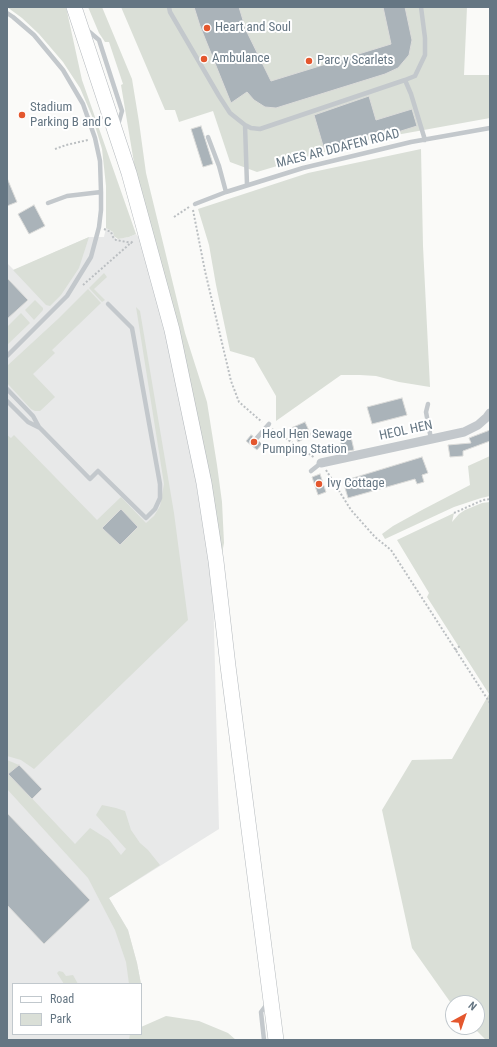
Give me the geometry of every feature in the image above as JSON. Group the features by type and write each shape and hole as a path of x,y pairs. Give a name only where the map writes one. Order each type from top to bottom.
{"main road":[{"path":"74,7 129,173 172,330 204,483 216,561 276,1040"}],"street":[{"name":"HEOL HEN","path":"321,462 464,432 478,425 490,413"}],"lane":[{"path":"169,7 170,12 222,102 230,113 251,128 260,129 415,76 425,55 425,38 421,7"},
{"path":"7,13 34,35 63,70 83,104 95,138 100,162 101,192 99,227 91,257 67,296 7,356"},
{"path":"405,80 411,94 425,140"},
{"path":"245,124 247,185"},
{"name":"MAES AR DDAFEN ROAD","path":"194,204 247,185 303,168 411,142 490,128"},
{"path":"208,137 226,192"},
{"path":"48,203 67,196 101,192"},
{"path":"7,389 33,416 40,428 90,479 98,470 146,518 155,509 160,498 160,484 132,328 108,304"},
{"path":"7,401 28,422 40,428"},
{"path":"428,404 426,412 431,439"},
{"path":"256,439 268,425"},
{"path":"311,471 321,462"},
{"path":"264,1040 261,1012 271,999"}],"path":[{"path":"55,149 95,138"},
{"path":"174,217 194,204 205,271 231,380 239,402 268,425 321,462 332,482 351,510 375,537 391,550 490,703"},
{"path":"67,296 133,242 116,240 111,232 99,227"},
{"path":"454,513 483,500 490,499"},
{"path":"455,650 461,645"}],"shaded area":[{"path":"106,228 113,232 116,239 129,237 136,234 142,241 154,281 195,475 213,588 219,829 109,898 128,930 141,983 12,983 12,1035 136,1035 135,1040 7,1040 7,263 14,270 89,237 104,237"}],"green space":[{"path":"7,7 66,7 82,80 136,234 118,239 114,236 113,232 106,228 106,186 102,149 92,116 80,88 63,62 39,34 22,18"},
{"path":"88,7 102,7 132,79 146,173 185,333 207,402 222,502 224,543 220,564 135,169 121,85 123,84 109,42 105,42 99,33"},
{"path":"121,7 467,7 464,75 490,75 490,118 374,139 257,172 230,162 213,111 179,122 175,110 165,110"},
{"path":"421,149 423,246 430,387 399,382 376,376 341,375 276,421 276,396 254,358 230,351 209,245 198,209 308,173"},
{"path":"89,237 79,268 61,295 50,306 46,305 13,270"},
{"path":"104,273 107,277 94,289 105,300 102,302 89,288"},
{"path":"88,289 101,303 52,350 55,353 33,374 55,397 40,411 35,411 31,409 7,383 7,366"},
{"path":"35,300 43,308 43,310 34,320 25,310"},
{"path":"136,307 140,311 174,513 188,620 34,769 21,760 7,756 7,435 11,438 14,435 97,520 121,497 146,523 154,516 160,506 164,484"},
{"path":"21,313 30,323 7,345 7,327"},
{"path":"490,456 490,496 454,507 385,539 382,534 393,526 470,485 468,466"},
{"path":"490,502 490,1040 486,1040 481,1035 485,1035 485,995 445,995 412,948 382,810 412,760 452,759 489,694 427,597 429,593 397,540 454,513 452,522 465,510 482,503"},
{"path":"7,760 19,765 9,774 75,844 90,828 109,840 121,855 126,849 96,815 102,805 125,811 131,830 140,843 148,850 160,865 109,898 128,930 141,983 129,983 126,962 115,930 88,878 7,789"},
{"path":"59,971 63,972 66,976 73,975 77,983 63,983 57,973"},
{"path":"166,1016 199,1021 228,1033 236,1040 129,1040 130,1035 142,1035 142,1027"}],"building":[{"path":"194,7 239,7 246,30 271,81 391,44 383,7 405,7 412,40 409,55 398,68 385,74 276,108 265,107 254,100 247,92 231,103 200,26"},
{"path":"369,96 376,120 412,109 417,126 385,136 384,130 324,149 314,115"},
{"path":"201,126 213,164 203,167 191,129"},
{"path":"7,178 17,202 7,206"},
{"path":"34,205 45,226 29,234 18,214"},
{"path":"7,278 28,300 7,319"},
{"path":"402,398 407,415 372,424 367,407"},
{"path":"305,422 311,435 298,442 291,428"},
{"path":"490,430 490,441 463,451 463,456 450,457 448,445 471,443 469,438"},
{"name":"Heol Hen Sewage Pumping Station","path":"251,435 253,436 253,442 256,443 259,441 262,444 257,450 246,441"},
{"path":"351,437 354,450 343,452 340,440"},
{"path":"422,457 428,473 422,475 424,482 417,484 415,479 348,498 343,481"},
{"name":"Ivy Cottage","path":"320,474 326,492 318,495 312,477"},
{"path":"121,509 138,527 120,545 102,528"},
{"path":"19,765 42,789 32,799 8,774"},
{"path":"7,813 90,900 44,944 7,905"}],"place":[{"name":"Heart and Soul","path":"207,28"},
{"name":"Ambulance","path":"204,59"},
{"name":"Parc y Scarlets","path":"309,61"},
{"name":"Stadium Parking B and C","path":"22,115"},
{"name":"Heol Hen Sewage Pumping Station","path":"254,442"},
{"name":"Ivy Cottage","path":"319,484"}]}
